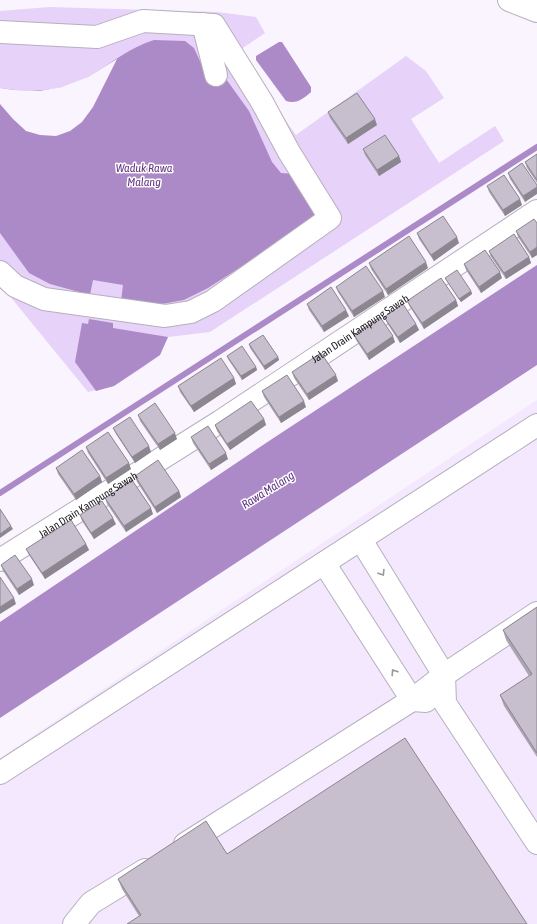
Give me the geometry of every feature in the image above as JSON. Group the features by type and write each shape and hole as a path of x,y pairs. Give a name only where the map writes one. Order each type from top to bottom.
{"main road":[{"path":"509,0 537,11"},
{"path":"0,32 97,36 143,21 214,24 262,102 289,152 330,218 213,301 191,312 165,316 44,299 15,286 0,272"},
{"path":"203,24 216,75"},
{"name":"Jalan Drain Kampung Sawah","path":"0,560 221,422 537,211"},
{"path":"0,773 537,425"},
{"path":"361,540 444,675 445,703 537,843"},
{"path":"324,563 412,700"},
{"path":"74,924 92,903 412,700 444,675 537,613"},
{"path":"412,700 445,703"}],"shaded area":[{"path":"49,7 217,12 256,17 265,33 237,52 296,135 406,56 426,71 444,98 411,119 439,163 495,126 504,141 210,332 168,337 160,355 142,368 114,386 88,392 0,284 0,11"},
{"path":"537,400 537,924 0,924 0,758"}],"water":[{"name":"Waduk Rawa Malang","path":"154,40 185,41 194,48 210,83 226,79 249,111 272,162 281,173 294,174 322,215 208,288 184,300 162,304 121,301 123,285 93,280 90,295 50,284 29,273 0,233 0,88 34,91 69,85 90,76 129,51"},
{"path":"279,42 282,42 311,87 311,92 297,101 286,101 256,60 256,56"},
{"name":"Rawa Malang","path":"537,265 537,365 0,718 0,622 272,439"},
{"path":"89,319 113,323 113,328 168,337 160,355 114,386 96,391 75,362 82,323 88,324"}],"pier":[{"path":"117,59 93,107 82,122 70,131 56,136 40,135 26,131 0,104 0,88 39,91 62,87 88,77"}],"building":[{"path":"357,93 375,119 346,138 328,112"},
{"path":"385,135 399,156 377,170 363,149"},
{"path":"537,154 537,180 525,162"},
{"path":"522,163 537,185 537,187 523,196 508,173"},
{"path":"504,175 520,199 503,210 487,186"},
{"path":"443,216 457,237 431,255 417,233"},
{"path":"534,219 537,223 537,247 530,252 516,231"},
{"path":"514,234 529,257 504,273 489,251"},
{"path":"409,236 426,262 386,289 369,263"},
{"path":"485,250 500,272 479,287 464,264"},
{"path":"366,266 383,291 352,311 336,287"},
{"path":"457,270 471,291 459,299 445,278"},
{"path":"441,278 456,300 422,323 407,301"},
{"path":"331,287 346,310 322,326 307,304"},
{"path":"403,304 416,324 398,337 384,317"},
{"path":"380,317 393,336 367,354 354,335"},
{"path":"263,335 278,357 264,366 249,344"},
{"path":"242,346 256,367 241,376 227,356"},
{"path":"321,353 336,375 307,394 292,372"},
{"path":"221,358 234,378 191,406 178,386"},
{"path":"287,375 304,401 279,417 262,391"},
{"path":"251,401 264,419 227,444 215,425"},
{"path":"155,403 175,433 158,444 138,415"},
{"path":"130,417 149,446 132,457 113,428"},
{"path":"208,426 226,453 209,464 191,437"},
{"path":"108,432 129,463 106,478 86,447"},
{"path":"82,450 100,476 74,494 56,468"},
{"path":"158,460 179,491 155,507 135,476"},
{"path":"132,480 151,508 124,526 105,498"},
{"path":"102,501 113,518 91,533 80,515"},
{"path":"0,509 11,526 0,534"},
{"path":"71,520 86,544 42,573 26,549"},
{"path":"15,555 32,579 17,589 1,565"},
{"path":"0,577 14,598 0,607"},
{"path":"537,607 537,753 500,695 532,674 503,630"},
{"path":"405,738 527,924 127,924 141,915 118,879 206,821 227,854"}],"waterway":[{"path":"0,493 537,147"}]}
